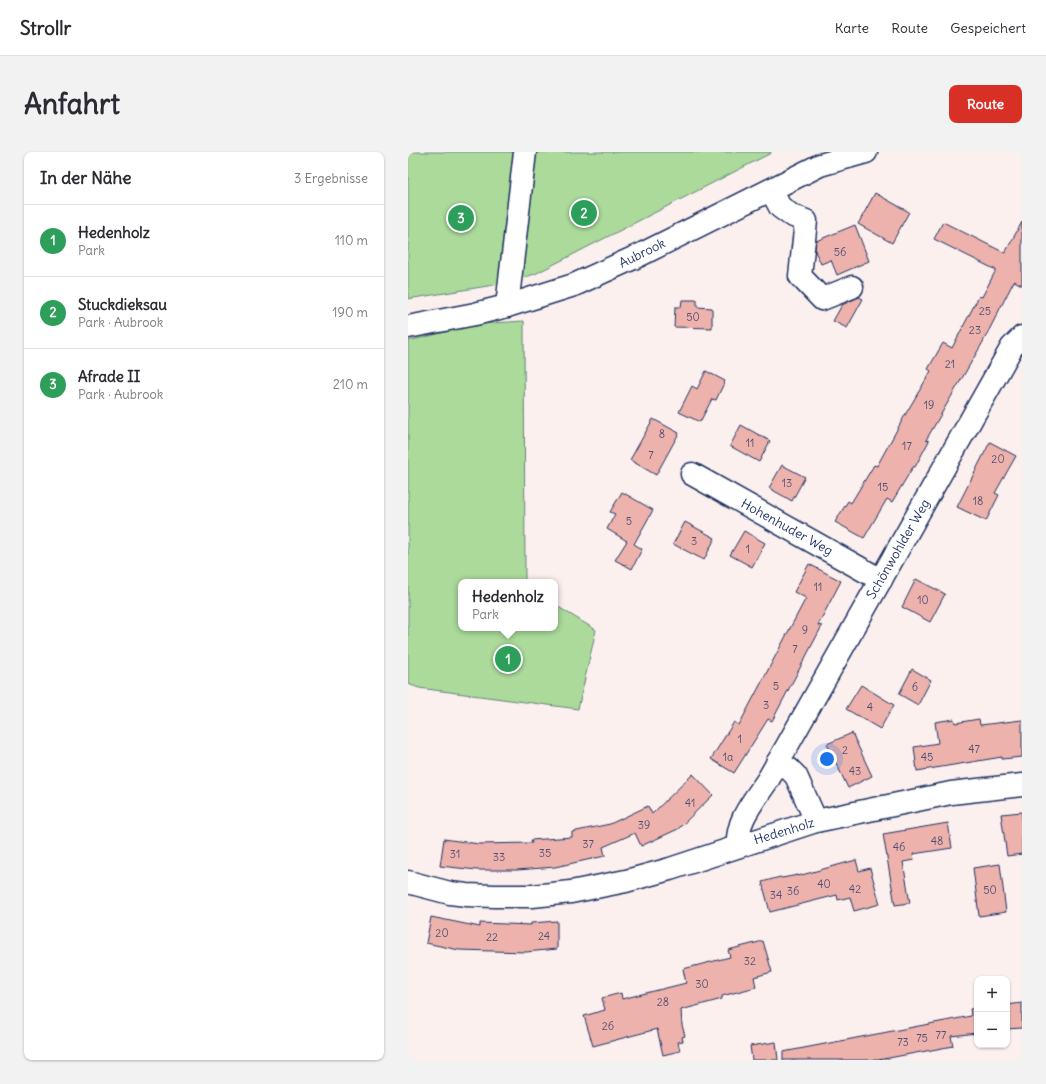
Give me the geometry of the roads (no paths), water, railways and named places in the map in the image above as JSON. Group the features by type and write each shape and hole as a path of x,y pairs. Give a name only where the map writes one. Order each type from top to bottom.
{"street":[{"path":"507,306 525,152"},
{"name":"Aubrook","path":"408,327 507,306 574,285 820,165 866,152"},
{"path":"771,190 780,207 791,215 806,221 800,276 822,299 852,287"},
{"name":"Schönwohlder Weg","path":"738,846 737,836 740,824 777,763 1012,347 1022,337"},
{"name":"Hohenhuder Weg","path":"692,474 881,580"},
{"path":"777,763 789,769 796,776 816,821"},
{"name":"Hedenholz","path":"408,882 450,893 474,895 532,896 571,892 645,876 816,821 951,793 1022,785"}],"place":[{"name":"Stuckdieksau","path":"584,213"},
{"name":"Afrade II","path":"461,218"},
{"name":"Hedenholz","path":"508,659"}]}
